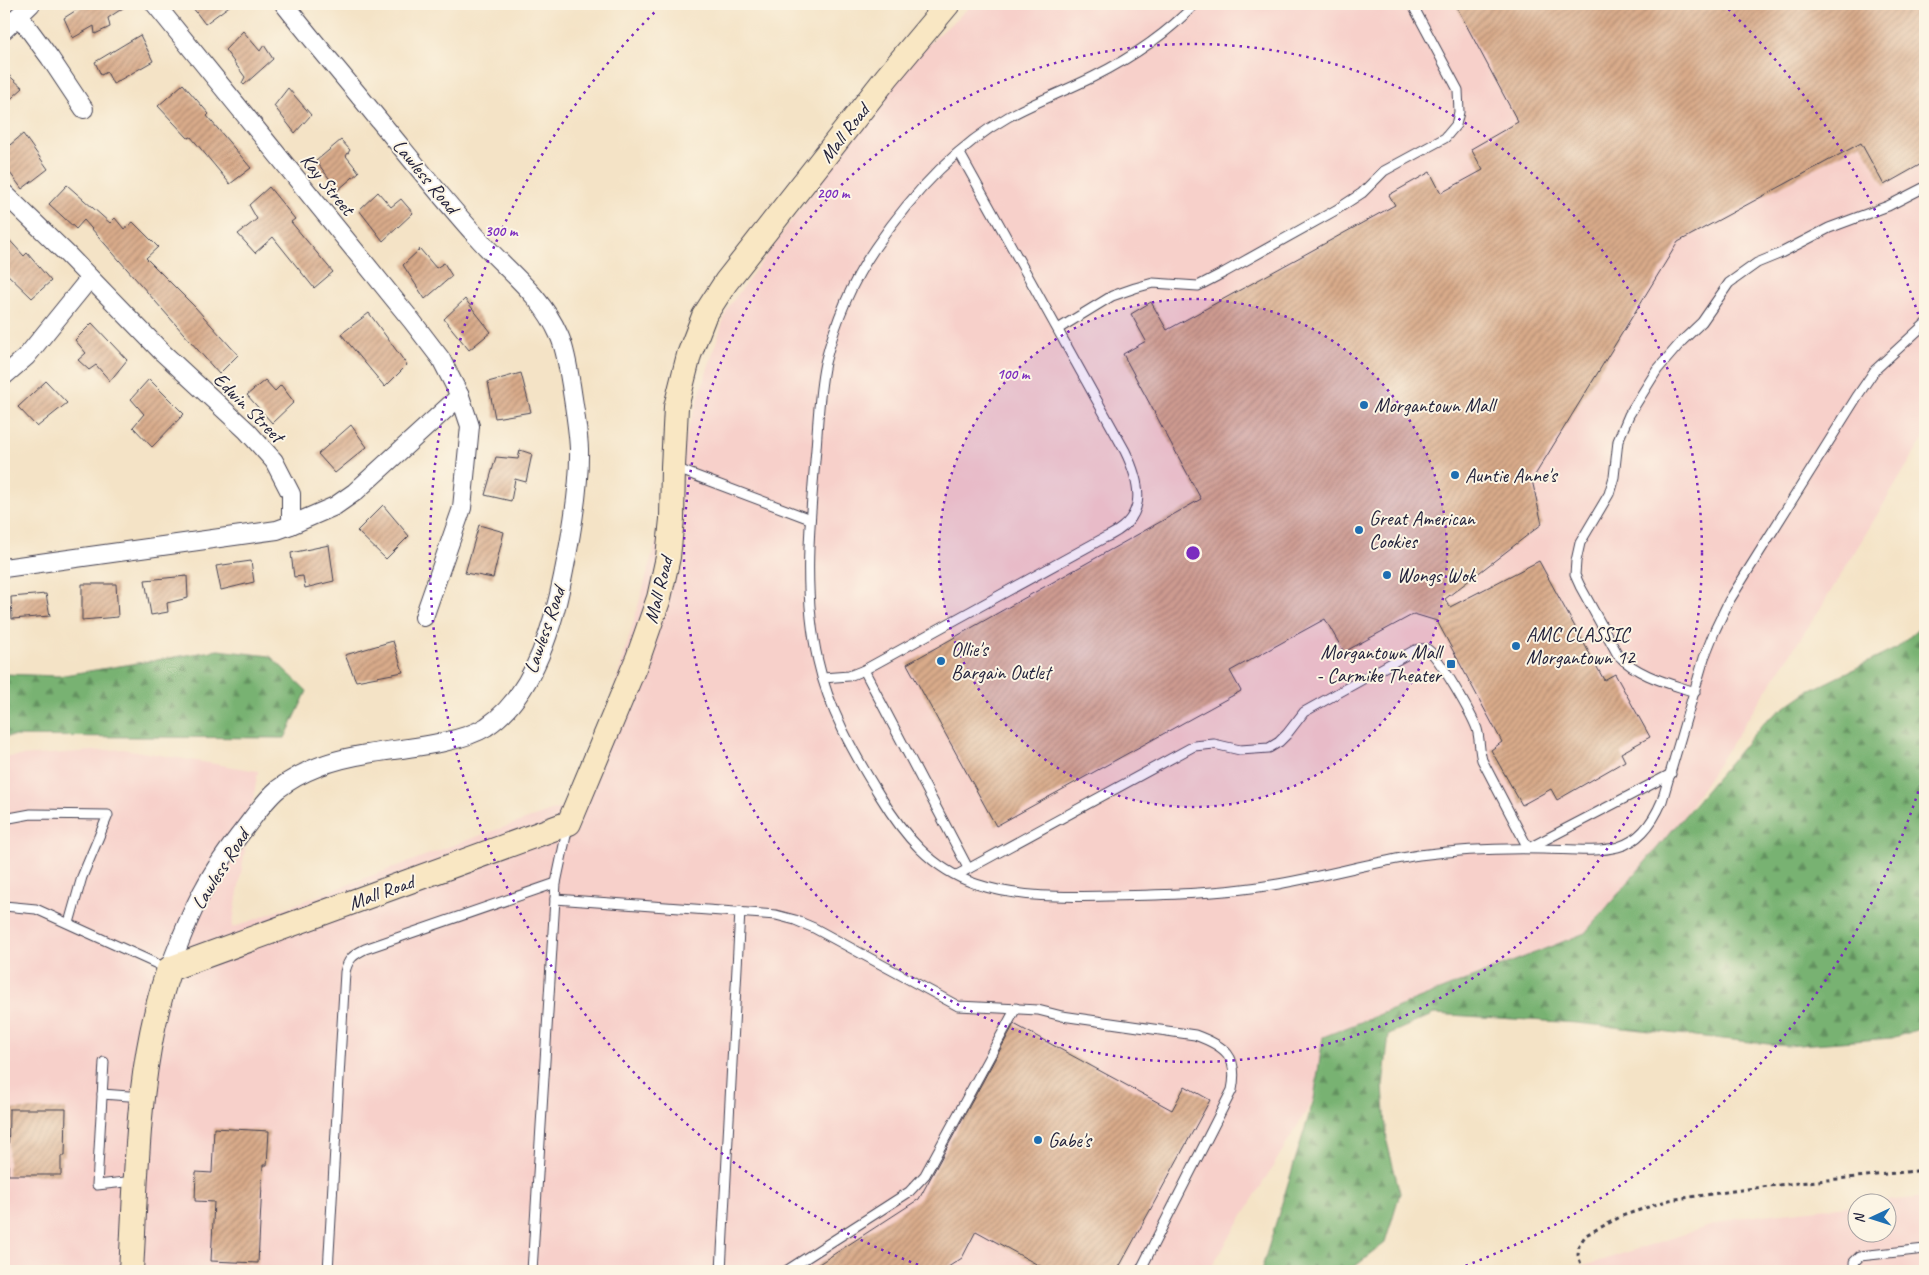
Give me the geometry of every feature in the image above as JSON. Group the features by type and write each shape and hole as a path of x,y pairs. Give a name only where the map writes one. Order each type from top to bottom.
{"street":[{"name":"Kay Street","path":"155,4 412,320 441,359 460,396 470,426 462,508 424,617"},
{"name":"Lawless Road","path":"131,1271 143,1097 153,1024 169,969 193,909 205,886 226,852 259,809 278,790 308,771 335,760 458,738 484,728 507,710 526,684 542,649 556,609 568,550 575,499 579,452 576,418 561,338 546,309 519,278 479,240 284,4"},
{"name":"Mall Road","path":"169,969 569,823 638,658 659,598 668,557 671,529 676,407 689,355 704,316 726,282 887,77 948,4"},
{"path":"4,30 25,10 50,58 84,109"},
{"name":"Edwin Street","path":"4,193 67,254 162,352 248,431 274,461 291,494 291,525"},
{"path":"4,376 26,357 90,278"},
{"path":"4,568 259,532 291,525 334,506 355,492 460,396"}],"lane":[{"path":"1182,4 1188,12"},
{"path":"1194,4 1167,31 1134,55 1007,118 973,140 943,165 920,190 874,250 853,286 836,325 825,366 820,398 810,520 809,600 818,661 829,698 847,737 897,824 914,844 938,865 970,882 1002,892 1081,897 1221,892 1272,885 1442,852 1528,848 1602,849 1619,847 1634,839 1654,818 1662,801 1704,658 1729,602 1843,417 1875,370 1925,324"},
{"path":"1058,329 1112,296 1135,288 1153,283 1198,286 1336,210 1362,193 1384,171 1445,138 1456,125 1459,112 1458,90 1412,4"},
{"path":"823,678 849,676 864,670 1118,532 1133,516 1138,504 1139,492 1133,468 959,152"},
{"path":"1695,692 1652,677 1627,664 1618,655 1575,575 1580,543 1609,494 1618,441 1629,415 1666,358 1702,322 1729,283 1757,263 1837,225 1888,206 1925,187"},
{"path":"673,467 810,520"},
{"path":"957,875 1194,746 1214,744 1240,750 1269,748 1287,734 1304,712 1421,648 1426,649 1438,659 1477,730 1482,760 1528,848"},
{"path":"864,670 968,868"},
{"path":"1528,848 1670,774"},
{"path":"4,819 31,814 108,815 82,877 69,923"},
{"path":"532,1271 556,883 569,823"},
{"path":"328,1271 345,972 348,961 354,954 365,949 556,883"},
{"path":"555,899 776,915 796,920 958,1006 1038,1010 1062,1016 1195,1035 1212,1041 1226,1051 1233,1062 1235,1075 1232,1090 1140,1271"},
{"path":"4,906 36,909 169,969"},
{"path":"721,1271 740,912"},
{"path":"786,1271 909,1192 925,1176 1016,1008"},
{"path":"104,1062 97,1186 136,1181"},
{"path":"102,1094 143,1097"},
{"path":"1855,1271 1854,1262 1860,1256 1925,1249"}],"path":[{"path":"1583,1271 1578,1255 1579,1245 1586,1235 1622,1216 1669,1200 1769,1186 1925,1170"}],"shaded area":[{"path":"973,4 1925,4 1925,436 1820,609 1679,823 1585,933 1323,1037 1314,1099 1209,1271 4,1271 4,757 123,749 258,771 232,928 470,839 583,800 688,430 727,309 905,65"},
{"path":"1925,1197 1925,1271 1568,1271 1735,1218 1846,1206 1846,1242 1896,1242 1896,1200"}],"green space":[{"path":"1925,623 1925,1027 1892,1038 1787,1046 1577,1023 1434,1014 1389,1034 1383,1086 1387,1142 1400,1193 1385,1243 1349,1271 1261,1271 1314,1099 1323,1037 1585,933 1765,721 1807,692 1897,648"},
{"path":"218,650 270,656 307,691 285,738 4,736 4,674 58,676"}],"building":[{"path":"86,4 129,4 108,18 110,27 95,34 94,26 73,38 64,18"},
{"path":"190,4 232,4 205,24"},
{"name":"Morgantown Mall","path":"1455,4 1721,4 1725,10 1737,4 1925,4 1925,162 1884,185 1861,143 1678,242 1532,480 1542,524 1445,599 1450,607 1539,561 1604,680 1615,674 1650,737 1621,753 1625,761 1557,800 1551,789 1522,805 1491,750 1502,742 1437,621 1414,614 1344,652 1325,619 1230,671 1241,691 996,826 907,664 1201,499 1123,354 1146,341 1131,314 1151,302 1167,330 1395,205 1389,195 1430,172 1441,193 1483,170 1471,149 1518,122"},
{"path":"243,31 260,51 264,45 273,59 244,85 242,83 245,77 225,50"},
{"path":"140,35 153,61 113,84 107,72 101,75 95,62"},
{"path":"4,71 23,88 4,105"},
{"path":"183,84 251,168 230,184 191,137 188,138 158,106"},
{"path":"288,88 311,115 295,133 274,106"},
{"path":"23,134 48,169 22,189 4,165 4,150"},
{"path":"341,140 350,150 346,156 359,172 338,190 316,161"},
{"path":"67,185 110,223 115,218 124,229 133,222 158,247 146,258 195,307 238,355 219,374 84,220 76,229 49,204"},
{"path":"269,187 295,219 291,222 333,272 314,288 273,237 255,253 238,234 257,219 249,205"},
{"path":"378,192 391,207 401,199 413,213 383,241 359,210"},
{"path":"4,234 24,256 27,253 51,281 32,298 4,271"},
{"path":"420,249 436,268 444,263 452,276 425,299 403,265"},
{"path":"465,299 491,332 469,350 444,319"},
{"path":"369,313 407,365 385,387 341,334"},
{"path":"92,323 127,360 110,381 96,365 89,370 78,360 86,353 75,340"},
{"path":"521,373 531,412 495,418 488,382"},
{"path":"149,379 184,414 152,447 133,427 144,414 131,399"},
{"path":"265,380 275,391 281,385 294,402 272,423 247,395"},
{"path":"46,381 67,403 37,427 18,407"},
{"path":"351,425 367,447 335,473 318,454"},
{"path":"520,450 532,454 526,482 515,479 511,501 485,495 496,457 518,459"},
{"path":"383,505 409,536 386,559 357,531"},
{"path":"479,525 504,532 493,578 465,573"},
{"path":"329,545 334,581 305,588 303,576 294,577 291,553"},
{"path":"251,561 254,582 221,590 216,566"},
{"path":"187,576 188,598 167,603 168,612 151,615 145,580"},
{"path":"82,584 116,584 118,617 82,620"},
{"path":"46,594 50,616 12,619 11,597"},
{"path":"393,641 403,672 356,681 345,655"},
{"path":"1014,1024 1172,1110 1185,1086 1210,1100 1117,1271 1049,1271 976,1231 962,1258 942,1271 808,1271 919,1199"},
{"path":"9,1109 66,1109 65,1156 61,1156 61,1175 8,1175"},
{"path":"214,1128 269,1131 267,1165 263,1165 258,1263 211,1261 214,1202 195,1201 196,1172 212,1173"}],"place":[{"name":"Morgantown Mall","path":"1364,405"},
{"name":"Auntie Anne's","path":"1455,475"},
{"name":"Great American Cookies","path":"1359,530"},
{"name":"Wongs Wok","path":"1387,575"},
{"name":"AMC CLASSIC Morgantown 12","path":"1516,646"},
{"name":"Ollie's Bargain Outlet","path":"941,661"},
{"name":"Morgantown Mall - Carmike Theater","path":"1451,664"},
{"name":"Gabe's","path":"1038,1140"}]}
